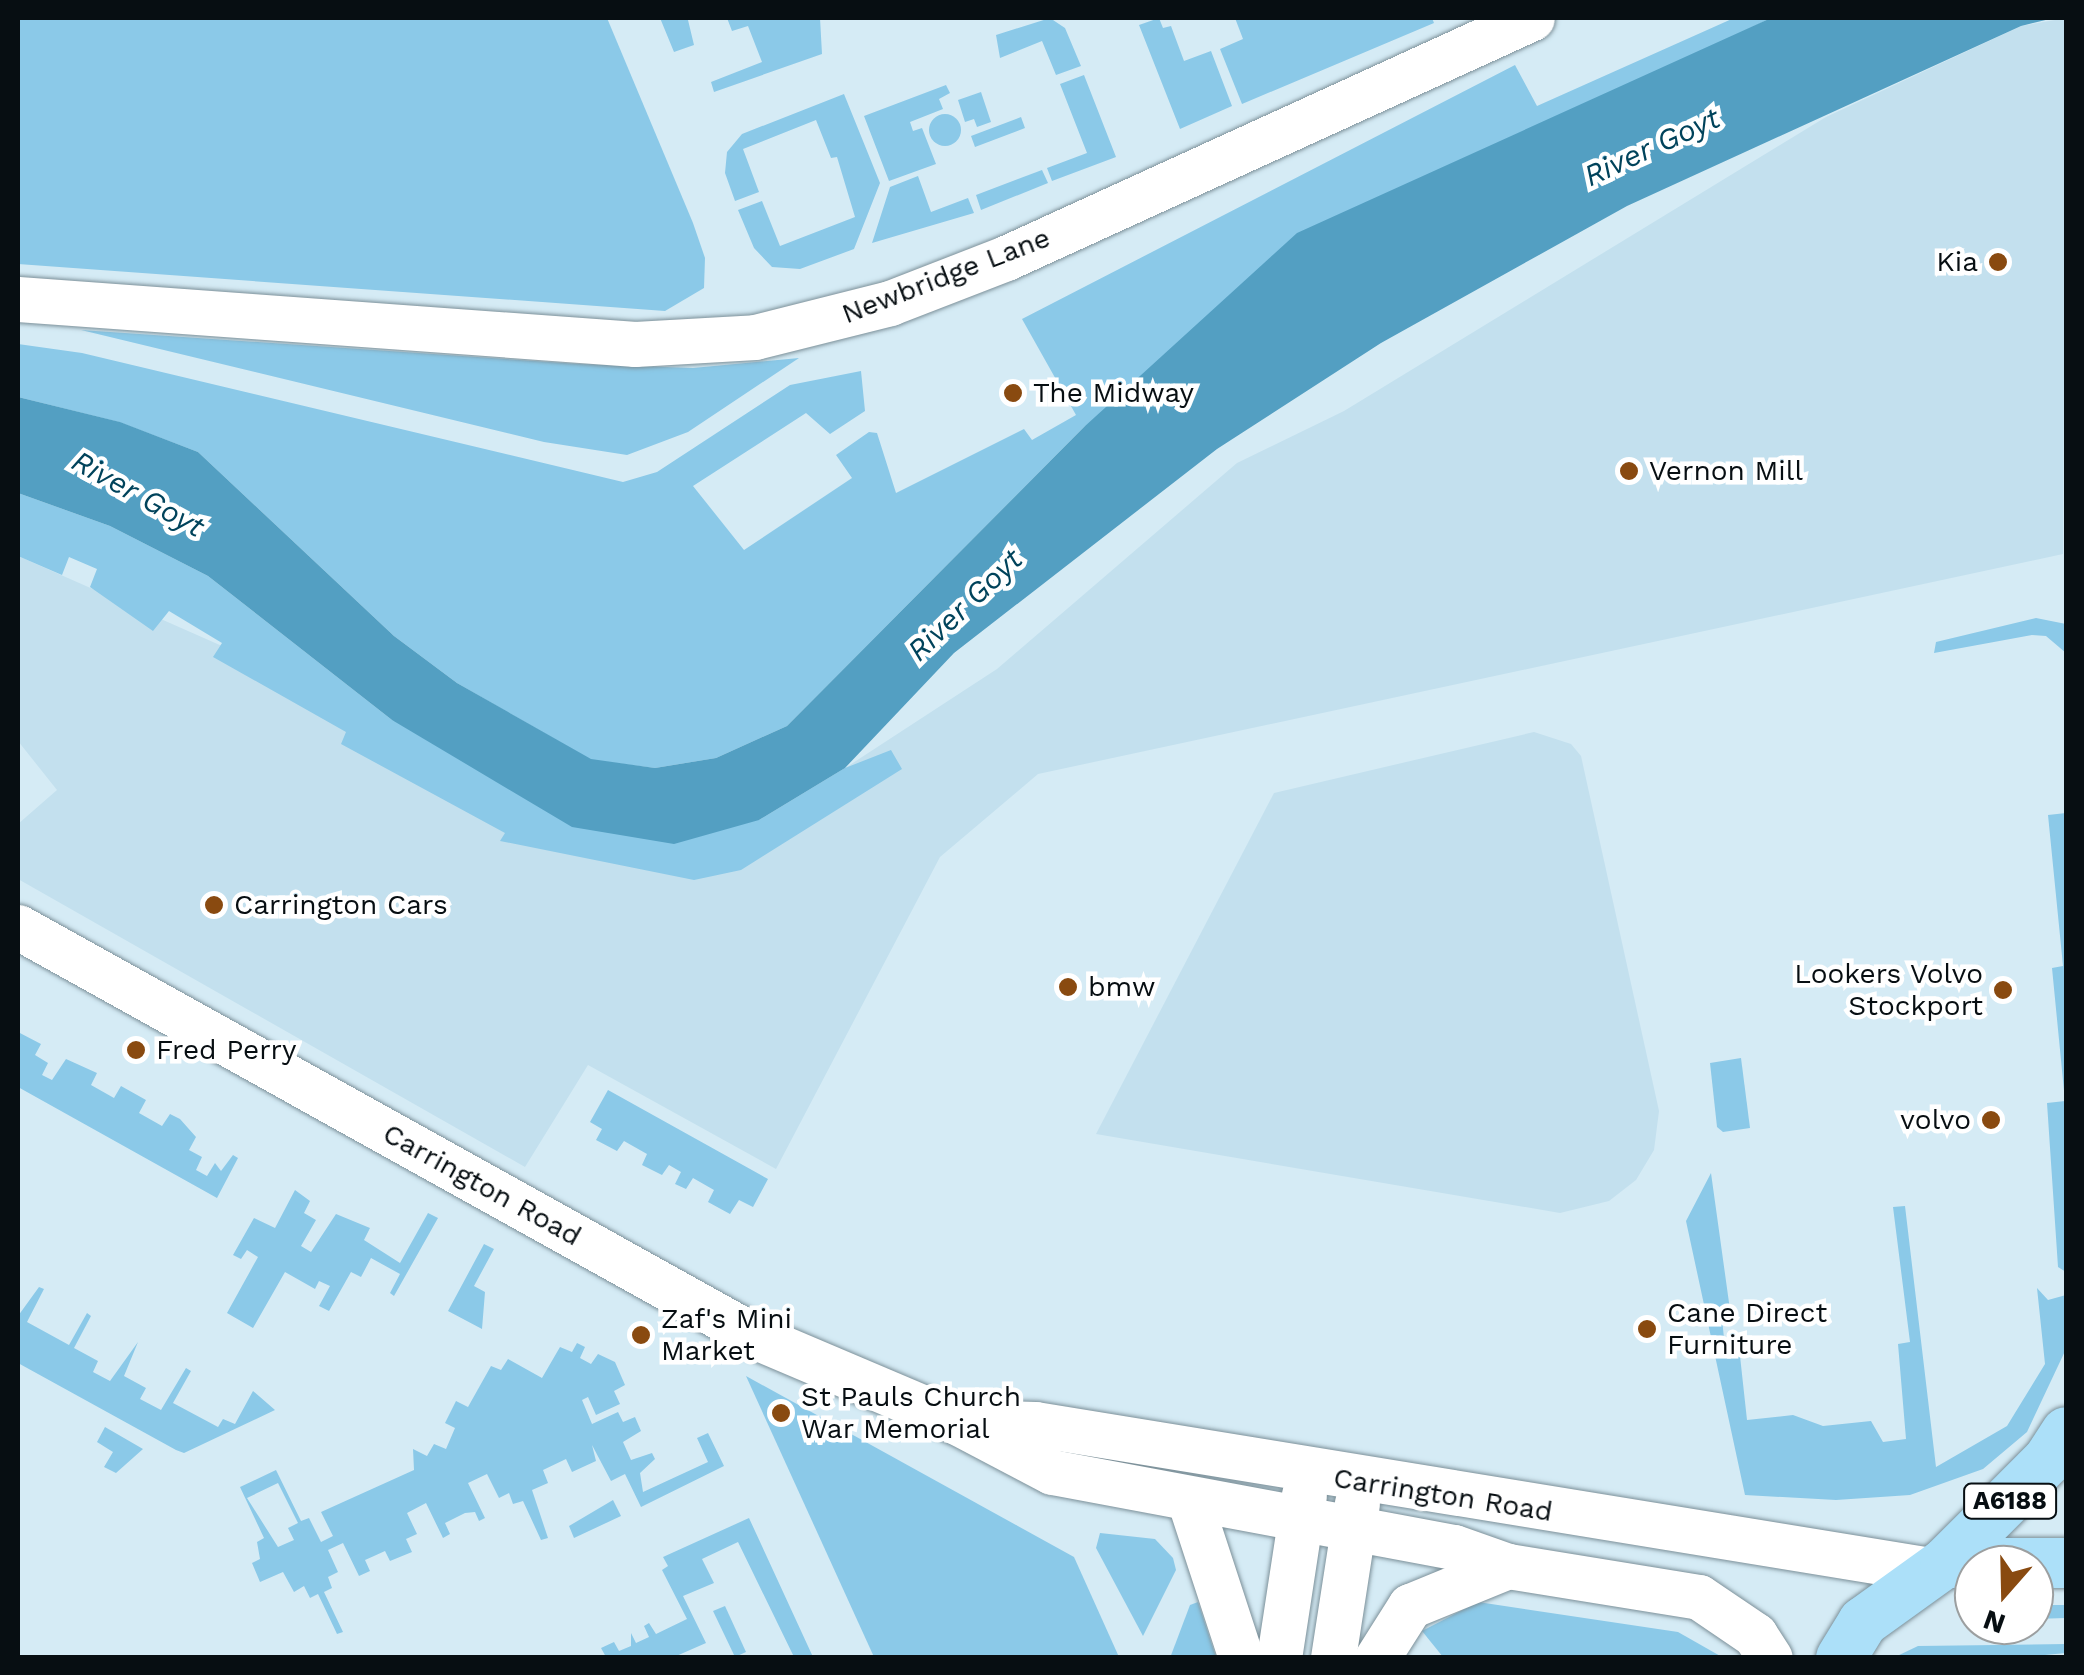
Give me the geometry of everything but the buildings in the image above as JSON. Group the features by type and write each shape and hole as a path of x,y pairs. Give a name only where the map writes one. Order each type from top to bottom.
{"main road":[{"name":"Newbridge Lane","path":"18,299 635,344 756,337 890,304 1006,258 1532,18"},
{"name":"Carrington Road","path":"18,927 741,1329 956,1422 1052,1472 1300,1524 1454,1547 1508,1566 1699,1597 1756,1635 1770,1658"},
{"name":"Carrington Road","path":"956,1422 1035,1424 1361,1482 1938,1567"},
{"name":"A6188","path":"1938,1567 2048,1460 2066,1432"},
{"path":"1279,1658 1308,1473"},
{"path":"1333,1658 1361,1482"},
{"path":"1190,1502 1241,1658"},
{"path":"1841,1658 1863,1622 1938,1567 2066,1563"},
{"path":"1377,1658 1410,1606 1508,1566"}],"shaded area":[{"path":"18,18 607,18 693,223 705,258 704,288 665,311 18,264"},
{"path":"660,18 694,18 688,20 694,45 674,52"},
{"path":"727,18 820,18 822,54 714,92 711,82 762,62 748,26 732,31"},
{"path":"1050,18 1065,28 1081,66 1056,75 1042,41 1000,58 996,35"},
{"path":"1159,18 1163,28 1171,26 1184,61 1211,51 1232,106 1180,129 1139,25"},
{"path":"1235,18 1432,18 1434,23 1242,104 1220,49 1243,39"},
{"path":"1734,18 1771,18 1691,57 1084,427 787,726 716,758 655,768 591,760 457,683 394,636 198,452 119,422 18,397 18,344 82,353 623,482 657,472 790,385 861,371 865,411 830,434 806,413 693,486 744,550 852,478 836,455 869,432 877,433 896,493 1024,429 1032,440 1076,415 1022,319 1515,65 1537,106"},
{"path":"2066,18 2063,554 1038,774 940,857 776,1169 588,1065 525,1167 18,879 18,824 57,790 18,741 18,556 265,665 488,819 659,862 747,832 997,669 1237,463 1344,411 1826,117 2021,26"},
{"path":"1084,75 1116,157 1052,181 1047,168 1087,153 1060,84"},
{"path":"946,85 950,93 939,99 943,109 910,122 913,131 922,128 936,164 889,181 864,116"},
{"path":"981,92 991,122 977,127 974,119 965,122 958,100"},
{"path":"844,94 880,183 854,249 800,269 772,267 754,248 738,210 762,201 780,246 855,217 837,157 831,158 816,120 743,149 759,192 735,201 725,173 727,152 742,134"},
{"path":"945,114 956,119 961,130 956,141 945,146 934,141 929,130 934,119"},
{"path":"1021,117 1025,128 975,147 971,136"},
{"path":"1042,170 1048,183 981,210 976,195"},
{"path":"918,176 931,212 968,198 974,213 872,243 890,187"},
{"path":"81,330 579,364 693,368 799,358 688,432 627,455 544,442"},
{"path":"18,493 110,526 208,576 392,720 759,820 845,768 891,750 902,769 741,870 694,880 500,841 505,833 341,744 346,732 213,657 222,643 169,611 153,631 90,587 97,569 69,557 62,575 18,556"},
{"path":"2036,618 2066,624 2066,653 2046,636 2032,635 1934,653 1936,642"},
{"path":"1534,732 1571,744 1581,756 1659,1111 1654,1150 1636,1180 1609,1201 1560,1213 1096,1134 1274,793"},
{"path":"2066,813 2066,1272 2058,1267 2047,1103 2065,1101 2052,968 2063,966 2048,815"},
{"path":"18,1032 41,1044 35,1055 48,1063 42,1075 52,1080 66,1059 97,1073 91,1085 114,1098 121,1086 146,1100 139,1113 162,1126 170,1114 180,1119 196,1137 189,1150 202,1157 196,1170 207,1176 215,1163 221,1171 233,1155 238,1158 217,1198 18,1087"},
{"path":"1741,1058 1750,1128 1723,1132 1717,1127 1710,1063"},
{"path":"608,1090 768,1179 753,1207 739,1200 730,1214 708,1202 714,1190 693,1178 686,1189 675,1184 681,1172 669,1165 662,1175 642,1165 647,1154 624,1141 617,1151 596,1140 602,1129 590,1122"},
{"path":"1711,1173 1731,1317 1722,1319 1726,1357 1740,1356 1747,1420 1793,1415 1823,1426 1871,1421 1883,1442 1906,1439 1898,1344 1910,1342 1893,1207 1905,1206 1936,1467 2007,1426 2045,1364 2037,1288 2048,1300 2066,1295 2066,1349 2027,1432 1983,1469 1910,1495 1836,1500 1745,1495 1686,1221"},
{"path":"295,1190 310,1201 304,1213 316,1220 301,1246 311,1252 336,1214 370,1228 364,1240 400,1263 428,1213 438,1218 394,1296 390,1293 400,1274 371,1258 361,1277 351,1272 329,1311 319,1306 330,1286 319,1281 315,1289 285,1272 253,1328 227,1313 258,1257 247,1250 241,1259 233,1255 254,1218 275,1228"},
{"path":"484,1244 494,1249 474,1286 485,1292 482,1329 448,1311"},
{"path":"39,1287 44,1289 27,1322 69,1345 87,1313 91,1316 74,1348 98,1361 93,1372 110,1381 138,1342 124,1376 146,1388 140,1399 161,1410 186,1368 191,1371 173,1403 218,1427 223,1419 235,1424 253,1391 275,1410 184,1453 176,1450 18,1363 18,1316"},
{"path":"577,1343 585,1347 580,1358 591,1364 598,1354 615,1362 625,1385 614,1391 620,1404 596,1415 588,1397 582,1400 592,1424 618,1412 623,1422 635,1417 641,1431 623,1442 631,1460 652,1453 655,1459 640,1473 643,1492 708,1462 697,1438 708,1433 724,1466 641,1507 625,1474 611,1481 592,1445 596,1461 572,1472 566,1459 543,1470 548,1483 532,1490 548,1538 541,1540 523,1501 513,1504 509,1493 499,1498 487,1474 468,1483 485,1518 479,1521 475,1512 465,1513 445,1523 450,1534 443,1538 426,1503 407,1513 417,1534 406,1539 412,1552 390,1561 385,1551 365,1560 370,1571 359,1576 343,1543 328,1550 338,1572 328,1577 332,1588 324,1592 343,1632 337,1634 318,1594 310,1598 304,1586 294,1592 283,1572 260,1582 252,1563 260,1559 257,1542 264,1538 240,1487 276,1470 301,1521 309,1518 321,1542 333,1536 321,1512 414,1470 413,1449 427,1456 434,1444 446,1449 455,1428 445,1423 456,1401 468,1407 491,1366 501,1370 508,1359 542,1378 560,1347 572,1352","holes":["278,1483 298,1523 288,1528 294,1540 278,1547 247,1498"]},
{"path":"746,1376 1074,1557 1119,1657 874,1657"},
{"path":"105,1427 143,1449 116,1473 104,1467 113,1452 97,1442"},
{"path":"613,1500 621,1516 574,1538 569,1526"},
{"path":"749,1518 813,1657 794,1657 738,1542 702,1559 714,1583 683,1596 706,1643 674,1657 606,1657 601,1648 614,1642 619,1651 631,1646 631,1633 636,1643 649,1637 644,1626 649,1623 656,1634 687,1619 662,1570 668,1566 663,1557"},
{"path":"1100,1533 1155,1539 1173,1558 1176,1570 1143,1636 1096,1548"},
{"path":"1198,1602 1216,1657 1170,1658 1190,1605"},
{"path":"1478,1602 1678,1632 1722,1657 1443,1657 1422,1631"},
{"path":"2054,1605 2066,1605 2066,1618 2054,1618"},
{"path":"725,1606 746,1652 735,1657 713,1611"},
{"path":"2066,1644 2066,1653 1895,1657 1918,1646"}],"water":[{"name":"River Goyt","path":"1771,18 2054,18 2021,26 1627,206 1381,343 1217,449 954,653 845,768 759,820 674,844 572,827 392,720 208,576 110,526 18,493 18,397 120,422 198,452 394,636 457,683 591,759 655,768 716,758 787,726 1084,427 1297,233"}],"place":[{"name":"Kia","path":"1998,262"},
{"name":"The Midway","path":"1013,393"},
{"name":"Vernon Mill","path":"1629,471"},
{"name":"Carrington Cars","path":"214,905"},
{"name":"bmw","path":"1068,987"},
{"name":"Lookers Volvo Stockport","path":"2003,990"},
{"name":"Fred Perry","path":"136,1050"},
{"name":"volvo","path":"1991,1120"},
{"name":"Cane Direct Furniture","path":"1647,1329"},
{"name":"Zaf's Mini Market","path":"641,1335"},
{"name":"St Pauls Church War Memorial","path":"781,1413"}]}
